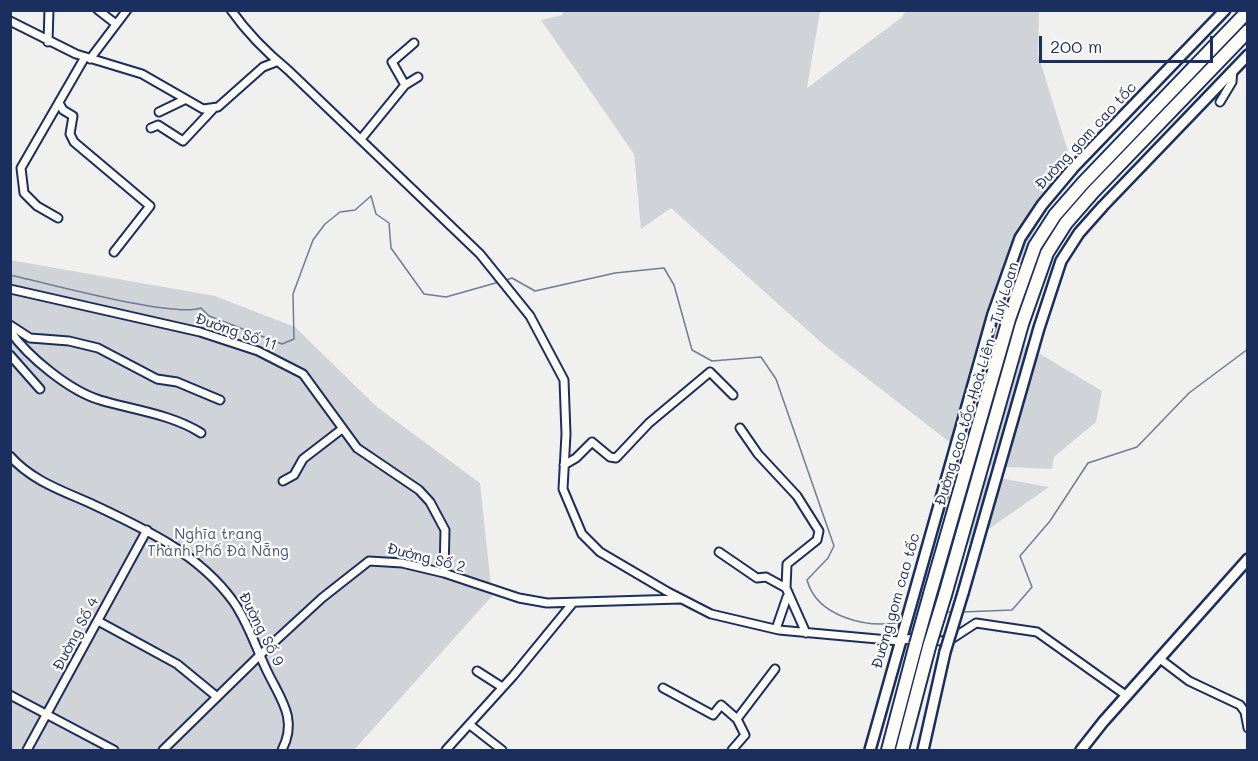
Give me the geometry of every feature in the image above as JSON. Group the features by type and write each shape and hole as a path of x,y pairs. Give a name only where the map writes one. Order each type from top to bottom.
{"highway":[{"name":"Đường cao tốc Hoà Liên - Tuý Loan","path":"888,750 1009,319 1035,246 1055,215 1083,183 1248,11"},
{"name":"Đường cao tốc Hoà Liên - Tuý Loan","path":"902,750 929,647 1022,324 1047,253 1066,223 1093,192 1248,31"}],"main road":[{"name":"Đường gom cao tốc","path":"870,750 993,314 1020,238 1041,205 1073,168 1225,10"},
{"path":"923,750 945,652 1039,328 1061,261 1079,233 1103,206 1248,55"},
{"path":"1081,750 1248,559"}],"street":[{"path":"48,42 49,10"},
{"path":"98,10 116,24"},
{"path":"58,218 37,206 24,193 21,168 87,58 127,10"},
{"path":"231,10 248,35 276,62 288,70 480,254 530,316 564,380 566,434 562,489 582,534 600,552 711,614 776,629 900,640 921,636 940,641 950,640 976,623 1023,628 1037,632 1127,696"},
{"path":"10,21 48,42 87,58 142,74 184,100 203,109 213,109"},
{"path":"405,85 392,62 414,43"},
{"path":"151,128 158,124 183,141 213,109 266,65 276,62"},
{"path":"1220,102 1233,82 1233,70"},
{"path":"361,139 405,85 418,77"},
{"path":"159,112 184,100"},
{"path":"58,103 63,110 73,116 70,134 74,142 150,206 114,252"},
{"name":"Đường Số 11","path":"10,290 189,329 258,351 303,374 357,448 419,490 430,502 445,530 444,573"},
{"path":"10,326 30,338 69,341 98,348 157,379 186,385 220,400"},
{"path":"10,331 60,380 81,393 102,401 143,410 201,433"},
{"path":"10,355 40,389"},
{"path":"564,465 576,458 592,442 610,457 616,458 649,423 710,372 733,395"},
{"path":"740,428 758,454 797,496 819,531 817,540 787,564 786,588 806,633"},
{"path":"283,481 294,475 303,459 342,429"},
{"name":"Đường Số 9","path":"10,456 36,478 147,530 185,553 223,589 240,612 289,716 288,738 282,750"},
{"name":"Đường Số 4","path":"27,750 147,530"},
{"path":"719,552 757,578 766,577 786,588"},
{"name":"Đường Số 2","path":"163,750 216,696 322,598 369,561 402,563 444,573 519,598 572,604 618,600 682,599"},
{"path":"776,629 787,597"},
{"path":"446,750 572,604"},
{"path":"98,621 177,664 216,696"},
{"path":"1160,659 1189,681 1240,705 1245,712 1248,728"},
{"path":"737,719 775,669"},
{"path":"477,671 502,687"},
{"path":"663,688 712,715 721,705 737,719 745,735 732,750"},
{"path":"10,695 114,750"},
{"path":"470,724 502,750"}],"green space":[{"path":"563,10 820,11 807,88 901,18 906,11 1039,11 1038,54 1070,158 1018,265 961,451 824,345 671,208 641,229 634,154 541,20 562,15"},
{"name":"Nghĩa trang Thành Phố Đà Nẵng","path":"10,260 215,296 295,327 377,407 480,483 492,596 354,750 11,750"},
{"path":"1020,342 1102,391 1096,422 1054,457 1052,469 983,466"},
{"path":"982,475 1049,487 966,545"}],"waterway":[{"path":"10,275 138,304 186,310 201,308 209,316 282,344 294,339 293,294 313,240 325,224 340,212 355,210 371,196 376,214 389,223 391,248 424,294 446,297 499,282"},
{"path":"503,281 512,278 535,291 615,273 664,268 674,285 692,350 712,361 761,357 776,379 834,546 828,558 807,580 813,593 821,603 845,618 874,624 902,622"},
{"path":"962,612 1012,610 1032,587 1020,556 1050,521 1088,463 1137,447 1189,393 1248,349"},
{"path":"944,613 954,611"}]}
